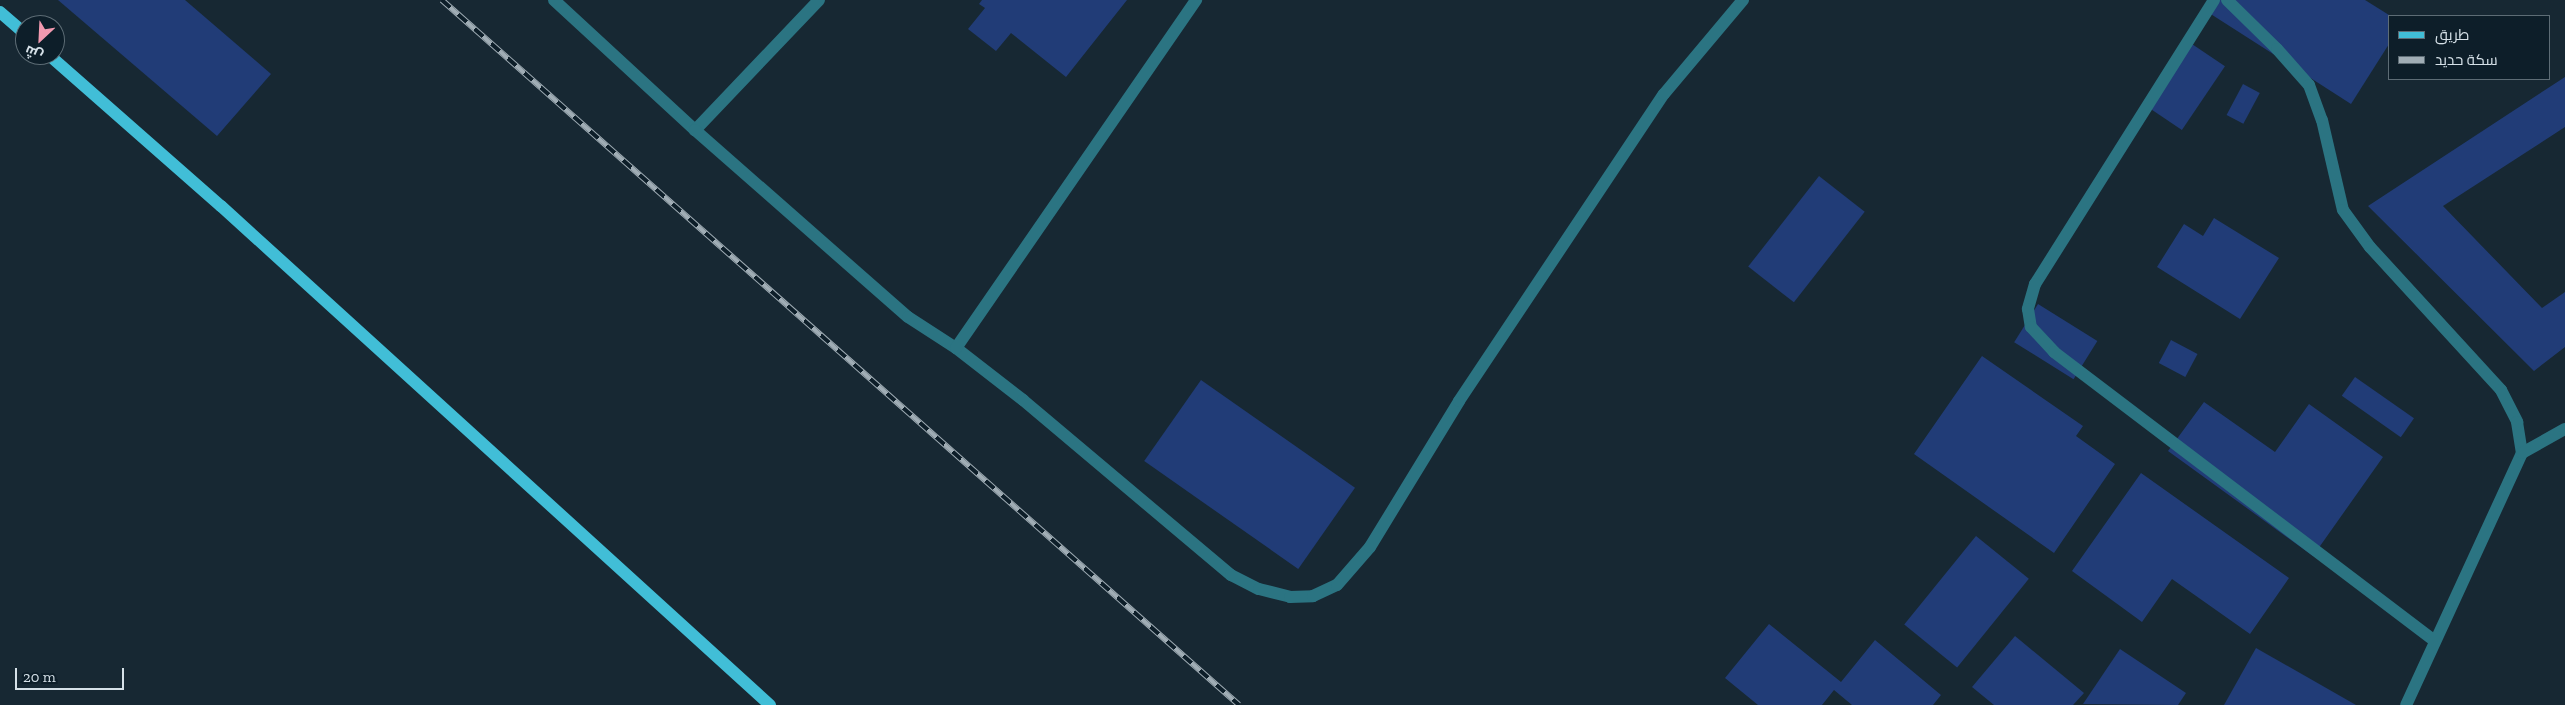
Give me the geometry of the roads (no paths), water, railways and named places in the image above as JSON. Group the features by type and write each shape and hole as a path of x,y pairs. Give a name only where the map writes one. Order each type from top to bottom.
{"main road":[{"path":"0,12 15,25"},
{"path":"59,65 221,206 770,705"}],"street":[{"path":"554,0 695,130 908,317 956,348 1024,400 1231,575 1259,589 1290,597 1313,596 1337,584 1370,546 1460,401 1653,110 1743,0"},
{"path":"695,130 819,0"},
{"path":"956,348 1196,0"},
{"path":"2214,0 2036,284 2028,309 2031,327 2054,352 2433,640"},
{"path":"2227,0 2277,49 2309,85 2322,120 2343,210 2370,247 2501,390 2517,422 2522,453 2433,640 2406,705"},
{"path":"2522,453 2565,429"}],"railway":[{"path":"442,0 1239,705"}]}
